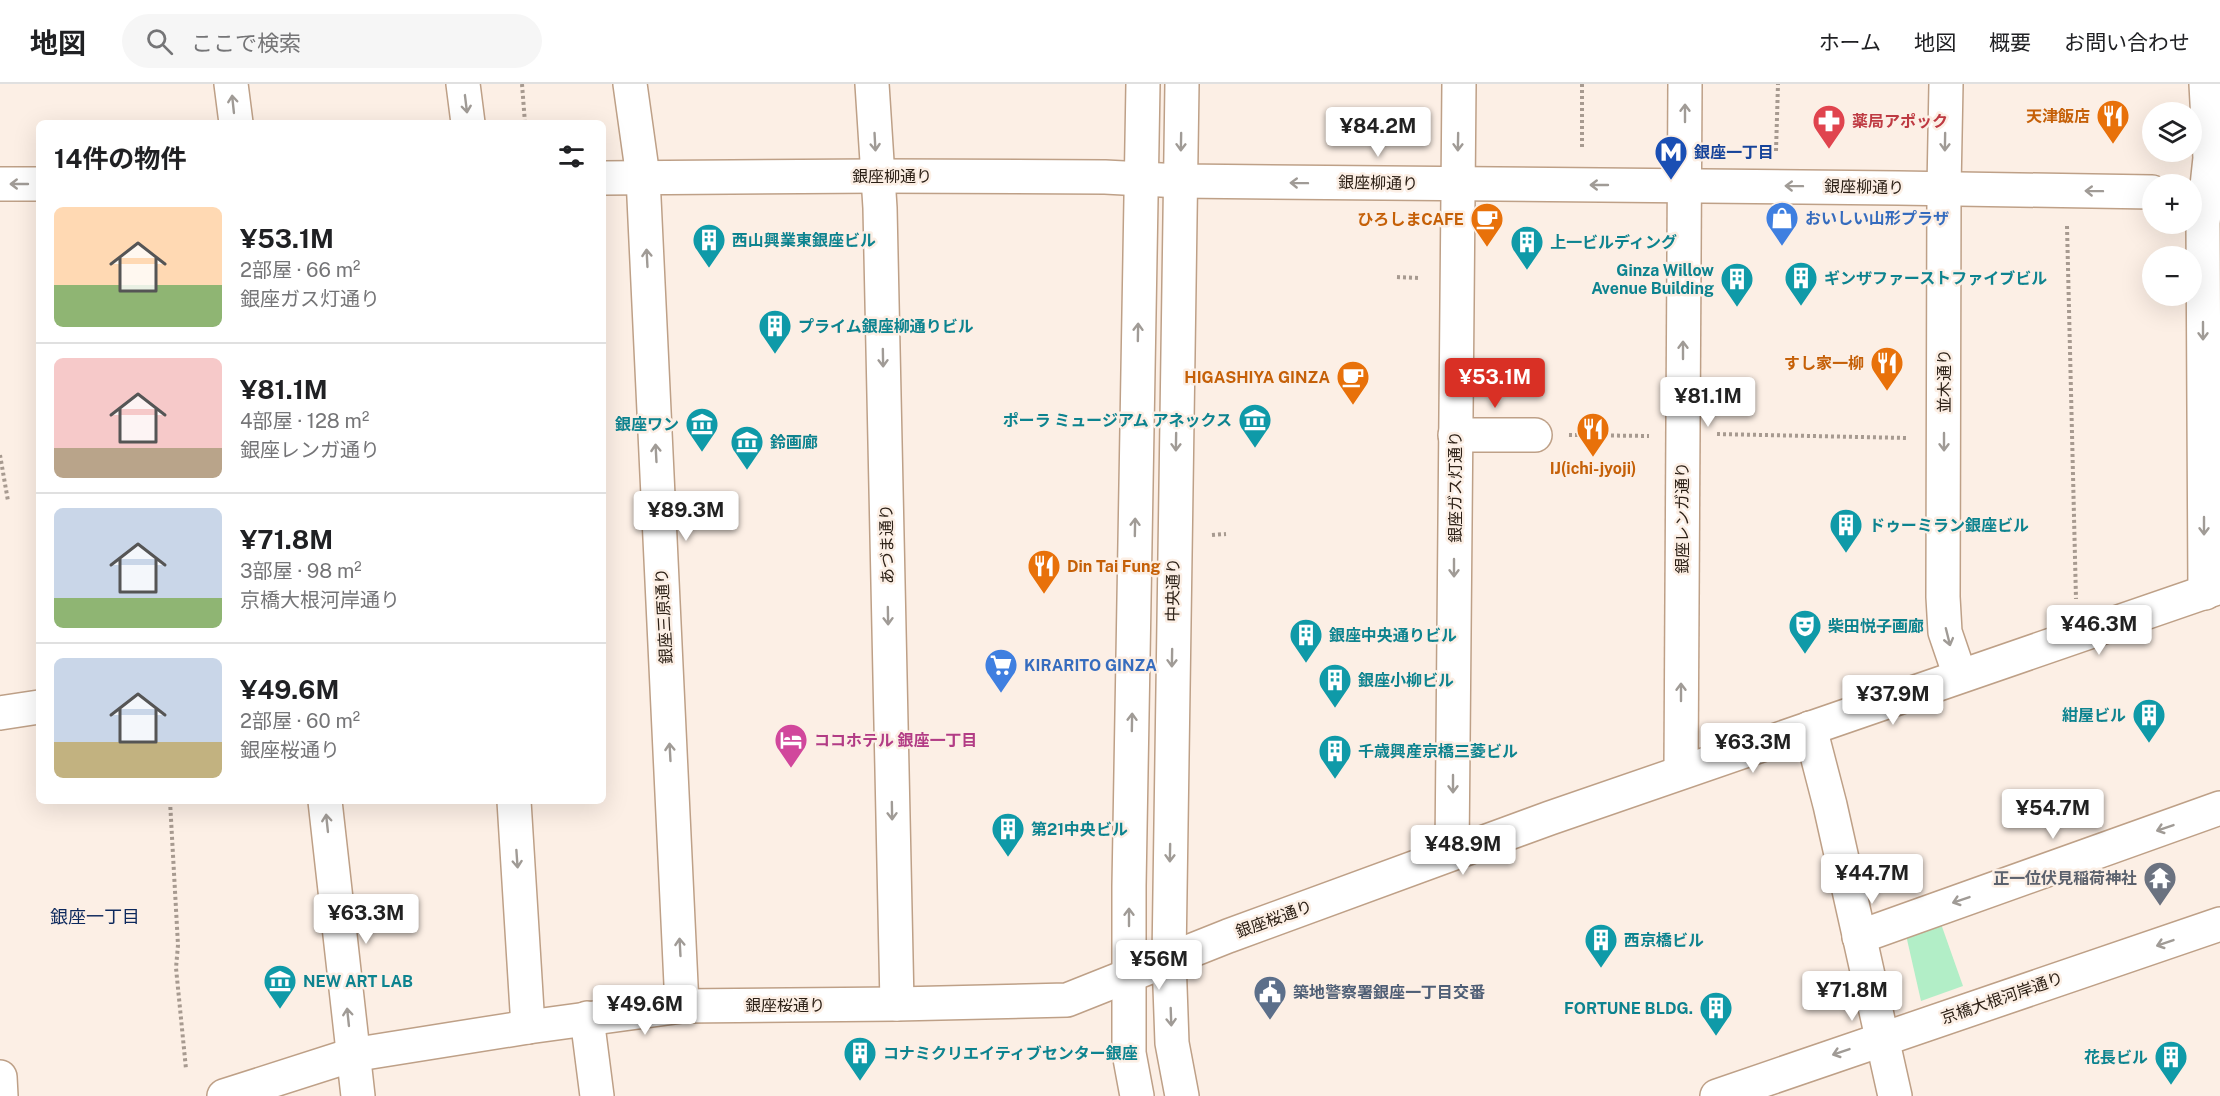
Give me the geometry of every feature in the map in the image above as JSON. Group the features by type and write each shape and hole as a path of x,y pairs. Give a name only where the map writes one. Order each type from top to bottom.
{"main road":[{"path":"231,84 236,120"},
{"path":"464,84 468,120"},
{"name":"銀座三原通り","path":"630,84 643,177 682,1006"},
{"name":"あづま通り","path":"872,84 880,220 897,1004"},
{"path":"1137,1096 1129,1053 1129,976 1143,84"},
{"name":"中央通り","path":"1182,84 1169,959 1172,1043 1182,1096"},
{"name":"銀座ガス灯通り","path":"1452,853 1459,84"},
{"name":"銀座レンガ通り","path":"1680,772 1685,84"},
{"name":"並木通り","path":"1946,84 1943,597 1946,632 1960,676"},
{"path":"2206,84 2210,158 2203,223 2212,590"},
{"name":"銀座柳通り","path":"606,178 878,176 1141,178 1180,181 2142,192"},
{"path":"0,184 36,184"},
{"path":"1455,435 1535,435"},
{"name":"銀座桜通り","path":"224,1096 352,1055 587,1018 682,1006 1067,1000 1169,959 1452,853 1680,772 2212,590"},
{"path":"0,713 36,707"},
{"path":"1810,728 1830,805 1895,1096"},
{"path":"325,804 358,1096"},
{"path":"514,804 528,1027"},
{"path":"1859,937 2220,808"},
{"name":"京橋大根河岸通り","path":"1717,1096 2220,924"},
{"path":"587,1018 597,1096"},
{"path":"0,1077 1,1096"}],"path":[{"path":"522,84 525,120"},
{"path":"1582,84 1582,157"},
{"path":"1776,152 1778,84"},
{"path":"2067,222 2077,603"},
{"path":"1397,277 1431,279"},
{"path":"1707,433 1915,438"},
{"path":"1535,435 1650,436"},
{"path":"0,455 8,501"},
{"path":"1212,534 1226,534"},
{"path":"170,804 178,945 176,968 186,1069"}],"green space":[{"path":"1940,921 1963,986 1921,1001 1906,935"}],"place":[{"name":"天津飯店","path":"2113,145"},
{"name":"薬局アポック","path":"1829,150"},
{"name":"銀座一丁目","path":"1671,181"},
{"name":"おいしい山形プラザ","path":"1782,247"},
{"name":"ひろしまCAFE","path":"1487,248"},
{"name":"西山興業東銀座ビル","path":"709,269"},
{"name":"上一ビルディング","path":"1527,271"},
{"name":"ギンザファーストファイブビル","path":"1801,307"},
{"name":"Ginza Willow Avenue Building","path":"1737,308"},
{"name":"プライム銀座柳通りビル","path":"775,355"},
{"name":"すし家一柳","path":"1887,392"},
{"name":"HIGASHIYA GINZA","path":"1353,406"},
{"name":"ポーラ ミュージアム アネックス","path":"1255,449"},
{"name":"銀座ワン","path":"702,453"},
{"name":"IJ(ichi-jyoji)","path":"1593,458"},
{"name":"鈴画廊","path":"747,471"},
{"name":"ドゥーミラン銀座ビル","path":"1846,554"},
{"name":"Din Tai Fung","path":"1044,595"},
{"name":"柴田悦子画廊","path":"1805,655"},
{"name":"銀座中央通りビル","path":"1306,664"},
{"name":"KIRARITO GINZA","path":"1001,694"},
{"name":"銀座小柳ビル","path":"1335,709"},
{"name":"紺屋ビル","path":"2149,744"},
{"name":"ココホテル 銀座一丁目","path":"791,769"},
{"name":"千歳興産京橋三菱ビル","path":"1335,780"},
{"name":"第21中央ビル","path":"1008,858"},
{"name":"正一位伏見稲荷神社","path":"2160,907"},
{"name":"西京橋ビル","path":"1601,969"},
{"name":"NEW ART LAB","path":"280,1010"},
{"name":"築地警察署銀座一丁目交番","path":"1270,1021"},
{"name":"FORTUNE BLDG.","path":"1716,1037"},
{"name":"コナミクリエイティブセンター銀座","path":"860,1082"},
{"name":"花長ビル","path":"2171,1086"}],"district":[{"name":"銀座一丁目","path":"95,916"}]}
